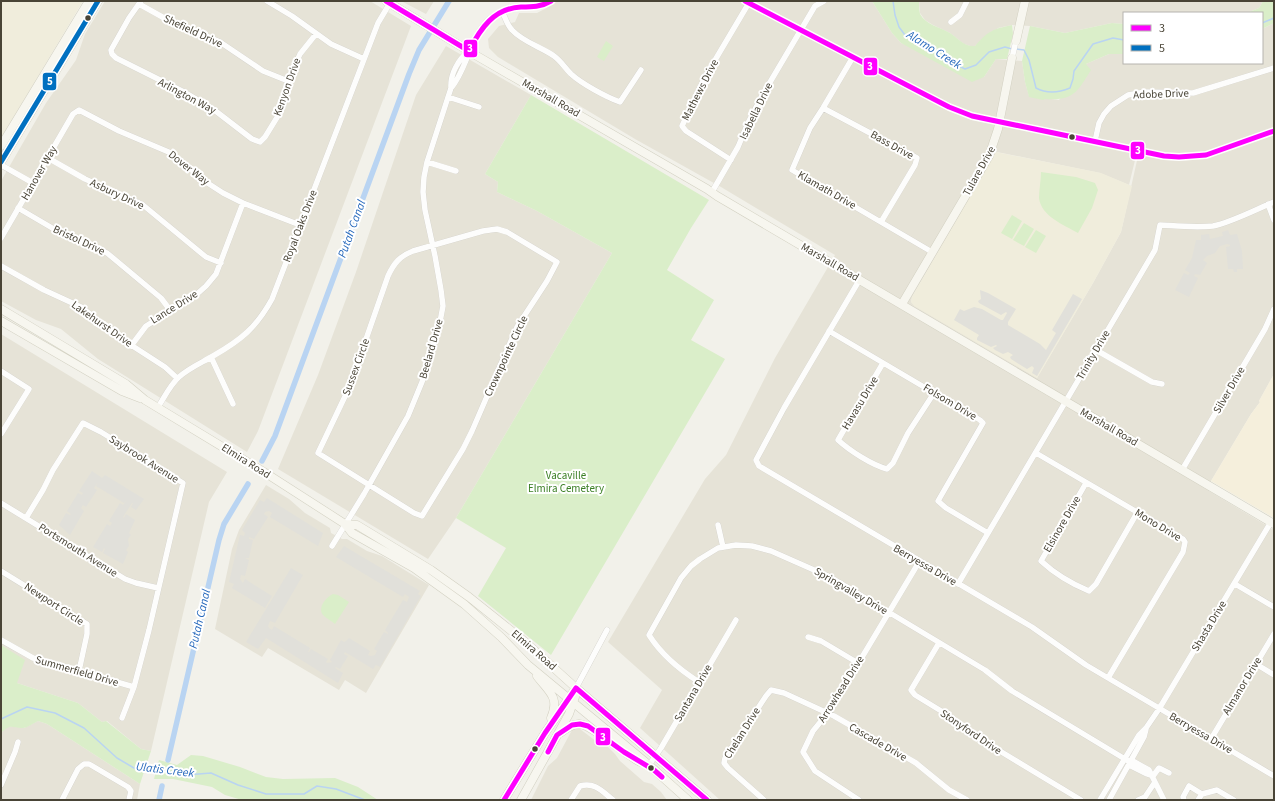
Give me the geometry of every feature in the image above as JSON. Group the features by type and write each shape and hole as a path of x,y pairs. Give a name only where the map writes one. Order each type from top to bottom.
{"main road":[{"path":"1,146 89,1"},
{"path":"1,164 98,1"},
{"name":"Tulare Drive","path":"1016,41 1024,1"},
{"name":"Marshall Road","path":"388,2 1272,523"},
{"name":"Tulare Drive","path":"902,304 989,156 1000,122 1012,58"},
{"name":"Elmira Road","path":"1,309 126,384 145,400"},
{"name":"Elmira Road","path":"1,321 122,391 158,407 345,524 352,533 414,568 464,604 501,637 528,665 652,767 688,800"},
{"name":"Elmira Road","path":"345,524 357,525 425,566 469,597 524,641 576,688 707,800"},
{"path":"528,665 550,691 555,702 553,713 545,733"},
{"path":"520,800 569,714 576,688"},
{"path":"504,800 545,733 572,700"},
{"path":"557,735 572,725 580,724 588,726 624,752 652,767"}],"street":[{"path":"267,1 292,16 339,49 364,59"},
{"name":"Beelard Drive","path":"332,546 400,432 422,382 439,327 443,306 423,192 427,162 451,88 467,60 469,51 485,24 492,16 515,7 539,6 551,1"},
{"name":"Isabella Drive","path":"712,192 731,160 763,94 815,6 824,1"},
{"path":"951,22 960,15 967,1"},
{"name":"Arlington Way","path":"140,2 111,50 112,54 116,58 186,93 213,109 252,138 260,142"},
{"name":"Shefield Drive","path":"140,2 166,19 220,42 263,71 288,81"},
{"name":"Royal Oaks Drive","path":"158,407 177,378 195,365 211,357 243,336 262,317 272,300 378,23 388,2"},
{"path":"748,2 957,111 972,116 1164,156 1179,157 1206,155 1274,131"},
{"name":"Mathews Drive","path":"731,160 682,126 705,77 748,2"},
{"path":"502,11 511,30 554,56 580,81 616,101 620,102 623,99 641,70"},
{"name":"Kenyon Drive","path":"260,142 265,137 281,111 288,81 300,54 316,34"},
{"name":"Tulare Drive","path":"1012,58 1016,41"},
{"name":"Klamath Drive","path":"853,57 810,128 792,170 932,252"},
{"name":"Adobe Drive","path":"1095,141 1104,114 1111,106 1128,95 1144,92 1193,93 1274,68"},
{"path":"448,97 479,107"},
{"name":"Bass Drive","path":"823,108 894,144 917,158 915,165 881,222"},
{"name":"Dover Way","path":"79,110 119,131 171,153 206,182 223,193 243,203 300,225"},
{"name":"Hanover Way","path":"1,238 73,114 79,110"},
{"name":"Asbury Drive","path":"48,158 85,179 143,205 206,257 221,263"},
{"path":"427,162 456,171"},
{"path":"1,164 33,183"},
{"name":"Trinity Drive","path":"958,584 1154,250 1160,225 1198,227 1214,226 1274,202"},
{"name":"Lance Drive","path":"132,346 146,326 197,294 216,274 243,203"},
{"path":"1268,204 1274,220"},
{"name":"Bristol Drive","path":"18,208 59,232 107,253 161,298 170,310"},
{"name":"Crownpointe Circle","path":"368,485 414,513 422,516 472,431 517,327 547,281 557,262 507,232 497,229 483,231 432,246"},
{"name":"Sussex Circle","path":"368,485 318,453 349,388 392,267 404,254 432,246"},
{"name":"Lakehurst Drive","path":"1,266 33,284 81,307 114,334 165,367 177,378"},
{"name":"Berryessa Drive","path":"860,279 784,408 758,456 757,463 763,469 1032,627 1086,665 1274,776"},
{"name":"Silver Drive","path":"1182,470 1265,329 1274,310"},
{"name":"Folsom Drive","path":"829,331 983,423 938,501 946,508 988,533"},
{"path":"1096,350 1152,382 1162,384"},
{"path":"211,357 234,404"},
{"name":"Havasu Drive","path":"883,363 838,440 845,447 887,469 934,393"},
{"path":"1,371 29,389 1,434"},
{"name":"Saybrook Avenue","path":"26,518 53,470 83,422 183,483 149,630 134,687 122,718"},
{"name":"Mono Drive","path":"1036,453 1183,539 1185,542 1185,547 1108,678"},
{"name":"Elsinore Drive","path":"1086,482 1041,561 1048,568 1081,588 1089,591 1096,584 1137,513"},
{"name":"Portsmouth Avenue","path":"1,503 125,579 158,588"},
{"name":"Shasta Drive","path":"1109,800 1129,762 1139,735 1146,728 1159,709 1272,523"},
{"path":"718,524 723,547"},
{"name":"Springvalley Drive","path":"699,682 676,664 655,644 649,635 679,581 691,566 700,558 718,548 736,545 752,546 771,551 830,577 985,670 1012,691 1147,774 1153,776"},
{"name":"Arrowhead Drive","path":"860,800 815,771 803,752 813,732 828,714 919,562"},
{"name":"Newport Circle","path":"1,571 87,624 87,634 79,671"},
{"path":"1235,584 1274,607"},
{"name":"Santana Drive","path":"652,767 656,756 736,620"},
{"path":"576,688 607,630"},
{"name":"Almanor Drive","path":"1211,739 1274,634"},
{"path":"808,637 821,641 858,663"},
{"name":"Summerfield Drive","path":"1,640 33,658 134,687"},
{"name":"Stonyford Drive","path":"939,643 911,690 915,695 951,717 974,736 1081,800"},
{"path":"1256,664 1274,675"},
{"name":"Chelan Drive","path":"764,800 724,763 771,690 784,693"},
{"name":"Cascade Drive","path":"784,693 828,714 916,764 949,790 967,800"},
{"path":"1,785 18,742"},
{"name":"Shasta Drive","path":"1100,800 1129,762"},
{"path":"62,800 78,769 84,764 89,764 128,787 131,791 129,800"},
{"path":"1164,800 1153,776 1159,768 1169,773"},
{"path":"1138,800 1145,799 1155,782"},
{"path":"571,800 580,786 587,784 594,786 613,800"},
{"path":"1184,800 1182,798 1189,786 1202,794"},
{"path":"1198,800 1202,794 1216,790 1234,800"}],"shaded area":[{"path":"1,1 83,1 1,138"},
{"path":"105,1 370,1 411,26 258,431 247,452 98,359 61,329 36,320 1,301 1,181 46,103 76,60 85,34"},
{"path":"401,1 434,1 426,14"},
{"path":"557,1 872,1 892,33 901,43 984,77 996,59 1022,61 1029,96 1059,100 1086,64 1109,54 1123,54 1123,64 1263,64 1263,28 1274,23 1274,374 1259,401 1260,402 1251,414 1211,481 1209,491 1274,530 1274,800 720,800 640,728 662,690 608,642 705,479 726,455 775,358 835,255 721,187 635,139 498,57 489,48 488,39 499,26 515,22 519,13 537,13","holes":["997,152 1100,173 1129,185 1136,156 1138,156 1121,232 1037,378 911,302 912,297"]},
{"name":"Alamo Creek","path":"919,1 1263,1 1259,8 1249,12 1123,12 1123,24 1112,23 1065,33 1030,26 1012,25 998,28 975,46 964,44 950,33 925,20 920,13"},
{"path":"446,46 531,95 485,174 498,182 497,192 537,211 612,253 456,518 428,559 278,469 318,375 356,272 416,95"},
{"path":"996,152 1101,173 1132,186 1121,232 1037,378 914,306 911,302 912,297"},
{"path":"1228,230 1230,235 1237,234 1242,251 1243,269 1237,269 1237,272 1234,272 1233,269 1228,269 1226,247 1230,245 1227,244 1220,246 1215,253 1207,256 1203,260 1207,263 1200,275 1195,274 1194,276 1198,278 1189,297 1175,290 1184,273 1188,275 1190,273 1185,270 1192,258 1196,240 1201,240 1201,235 1209,234 1210,239 1223,236 1222,232"},
{"path":"980,290 1016,309 1008,322 1008,325 1040,344 1046,350 1056,333 1052,330 1073,294 1082,299 1037,376 1032,373 1034,368 1032,366 1027,369 1011,359 1010,357 1013,355 1008,352 1003,354 995,350 993,348 997,346 996,345 991,347 977,340 979,335 954,320 960,309 964,311 974,307 982,309 1003,320 1007,313 1006,312 1001,315 979,303 978,301 981,299"},
{"path":"1,334 227,472 209,502 151,751 141,749 107,721 102,722 78,703 17,683 1,646"},
{"path":"1274,374 1274,518 1211,481 1251,414 1260,402 1259,401"},
{"path":"92,471 102,478 105,475 144,499 136,510 131,507 132,503 123,517 124,518 126,514 135,520 129,533 131,535 128,539 129,546 126,550 128,552 123,564 103,553 104,548 102,552 93,547 107,524 110,526 112,523 109,521 120,503 123,505 127,500 124,503 96,486 98,482 94,488 97,490 86,507 83,505 81,508 84,511 70,535 59,525 66,513 71,514 67,511 78,493 82,495 83,493 79,491"},
{"path":"266,485 289,499 305,513 330,528 331,533 342,539 347,539 367,551 382,556 429,585 366,693 345,680 339,690 268,648 262,657 215,629 232,549 239,530"},
{"path":"267,498 323,533 318,546 270,517 272,513 269,511 265,512 264,514 268,517 254,539 249,537 249,539 253,540 249,558 245,558 249,560 245,576 241,575 240,579 243,583 245,579 272,596 265,608 232,588 234,584 229,582 240,535 244,536 245,533 242,530 260,500 264,502"},
{"path":"344,546 420,591 418,594 421,596 380,667 376,665 373,669 345,652 344,654 348,656 340,669 335,668 343,673 338,683 266,638 258,649 246,642 291,568 303,575 275,623 270,621 268,626 269,628 272,630 274,626 310,648 308,652 311,649 328,659 326,662 327,663 332,662 330,660 341,640 344,642 349,638 370,651 368,655 375,655 377,651 374,649 384,632 388,634 385,630 403,600 407,602 409,597 405,594 403,597 336,557"},
{"path":"38,721 47,724 140,784 137,800 1,800 1,733 7,727 12,726 24,728"},
{"path":"576,728 580,729 597,742 607,746 620,761 644,782 652,784 667,800 531,800 548,766 557,758 572,730"}],"green space":[{"path":"872,1 919,1 920,14 926,21 950,33 964,44 971,46 975,46 991,31 1012,25 1013,34 1007,59 996,59 984,77 972,82 901,43 892,33"},
{"path":"1263,1 1274,1 1274,23 1263,28 1263,12 1249,12 1259,8"},
{"path":"1112,23 1123,24 1123,54 1109,54 1086,64 1091,70 1074,94 1069,97 1043,100 1029,97 1022,61 1030,26 1065,33"},
{"path":"606,41 613,46 604,61 597,57"},
{"name":"Vacaville Elmira Cemetery","path":"531,95 709,200 667,270 714,300 691,340 725,359 551,655 478,596 506,548 456,518 612,253 537,211 497,192 498,182 485,174"},
{"path":"1041,172 1076,177 1095,183 1098,190 1092,208 1078,233 1054,219 1044,210 1039,198"},
{"path":"1012,215 1022,221 1012,239 1001,233"},
{"path":"1024,223 1034,229 1024,246 1013,240"},
{"path":"1036,230 1046,236 1036,253 1025,247"},
{"path":"333,594 338,595 349,602 335,624 324,616 321,610 325,600"},
{"path":"1,645 25,660 17,683 78,703 102,722 106,721 141,749 151,751 140,784 47,724 38,721 25,728 9,727 1,733"},
{"path":"191,755 203,756 240,767 266,777 283,779 335,778 358,787 378,800 242,800 225,795 212,787 173,779 154,779 159,760 177,765"}],"waterway":[{"name":"Putah Canal","path":"262,461 275,436 409,74 419,50 449,1"},
{"name":"Alamo Creek","path":"893,1 899,27 905,35 948,56 955,64 965,69 976,65 989,52 1005,47 1012,49"},
{"name":"Alamo Creek","path":"1263,23 1274,18"},
{"name":"Alamo Creek","path":"1016,49 1024,50 1029,60 1036,88 1048,92 1057,92 1070,88 1074,71 1093,44 1113,38 1123,40"},
{"name":"Putah Canal","path":"168,760 219,540 224,524 248,484"},
{"name":"Ulatis Creek","path":"1,719 27,707 55,713 84,728 117,758 134,768 158,769 186,775 211,773 238,785 266,794 304,794 317,786 336,789 365,800"},
{"name":"Putah Canal","path":"159,800 162,786"}],"transit line":[{"name":"5","path":"1,162 98,1"},
{"name":"3","path":"386,1 469,51 483,28 489,21 503,11 511,8 536,6 551,1"},
{"name":"3","path":"745,1 949,107 972,116 1164,156 1179,157 1206,155 1274,131"},
{"name":"3","path":"504,800 545,733 576,688 707,800"},
{"name":"3","path":"548,752 557,735 572,725 580,724 588,726 624,752 654,770 662,777"}]}
